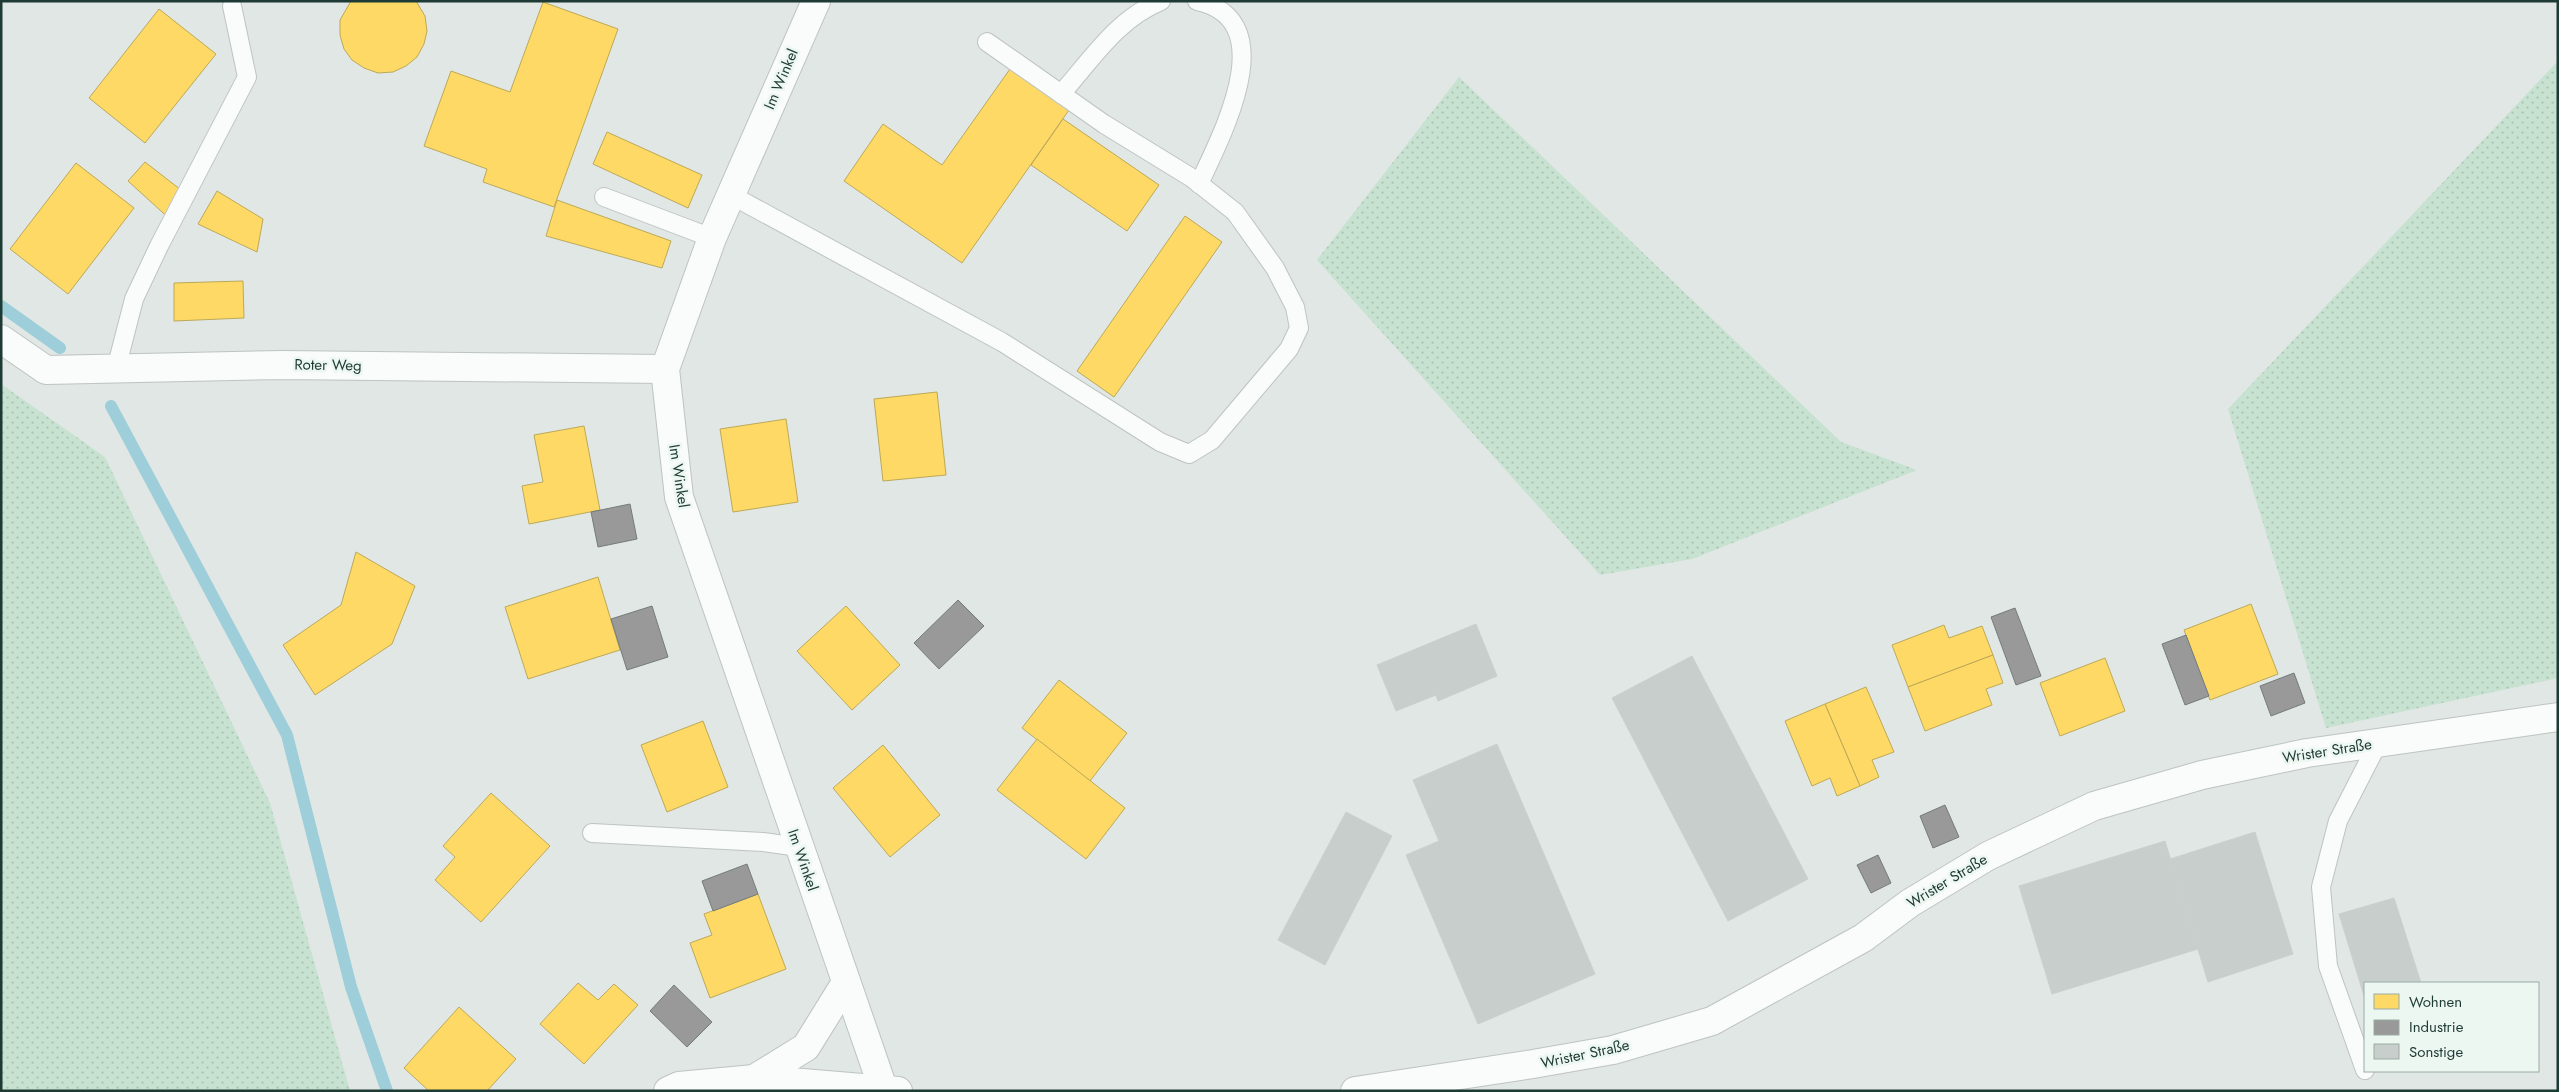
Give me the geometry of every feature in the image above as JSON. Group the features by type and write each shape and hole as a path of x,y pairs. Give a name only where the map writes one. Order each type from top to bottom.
{"street":[{"name":"Im Winkel","path":"816,1 712,238 665,369 679,497 845,984 889,1090"},
{"name":"Roter Weg","path":"1,339 46,370 283,365 665,369"},
{"name":"Wrister Straße","path":"1355,1091 1613,1050 1712,1021 1863,938 1910,903 1988,856 2094,806 2202,775 2307,753 2558,717"},
{"path":"754,1079 806,1047 845,984"},
{"path":"668,1091 679,1086 754,1079 889,1090"}],"lane":[{"path":"1061,94 1121,24 1161,1"},
{"path":"1197,1 1225,13 1241,41 1242,69 1226,126 1199,184"},
{"path":"116,368 134,299 159,246 247,77 232,6"},
{"path":"731,195 1002,342 1160,442 1189,454 1212,440 1289,349 1299,328 1295,308 1275,268 1235,212 1199,184 1104,124 987,42"},
{"path":"604,197 712,238"},
{"path":"2364,1067 2328,966 2321,888 2338,821 2378,743"},
{"path":"592,833 763,842 799,847"}],"green space":[{"path":"2558,61 2558,678 2326,728 2228,409"},
{"path":"1459,77 1841,442 1917,470 1692,559 1600,575 1317,260"},
{"path":"1,384 105,457 270,803 350,1091 1,1091"}],"building: Wohnen":[{"path":"351,1 416,1 425,16 427,31 424,44 417,57 406,66 393,72 378,73 364,68 352,60 344,49 340,35 340,20"},
{"path":"543,2 618,29 554,207 483,182 487,169 424,146 451,71 510,92"},
{"path":"159,9 216,54 145,143 89,98"},
{"path":"1010,69 1069,110 962,263 844,181 883,124 942,165"},
{"path":"1063,119 1159,185 1127,231 1031,165"},
{"path":"607,132 702,175 688,208 593,164"},
{"path":"145,162 181,190 172,221 128,181"},
{"path":"76,163 134,208 68,294 10,249"},
{"path":"217,191 263,219 257,252 198,224"},
{"path":"557,200 671,241 662,268 546,236"},
{"path":"1185,216 1222,242 1114,397 1077,371"},
{"path":"243,281 244,318 174,321 174,283"},
{"path":"937,392 946,475 883,481 874,399"},
{"path":"786,419 798,502 733,512 720,429"},
{"path":"584,426 600,510 529,524 522,486 543,482 534,435"},
{"path":"356,552 415,586 392,644 315,695 283,645 341,605"},
{"path":"598,577 620,650 528,679 505,607"},
{"path":"2251,604 2278,674 2210,700 2184,630"},
{"path":"846,606 900,665 852,710 797,651"},
{"path":"1944,625 1949,638 1982,626 1993,655 1908,687 1892,645"},
{"path":"1993,655 2003,683 1986,689 1992,705 1925,731 1908,687"},
{"path":"2105,658 2125,711 2060,736 2040,683"},
{"path":"1059,680 1127,733 1090,781 1022,728"},
{"path":"1866,687 1894,752 1872,760 1879,777 1860,786 1825,704"},
{"path":"1825,704 1860,786 1837,796 1830,778 1812,786 1785,721"},
{"path":"703,721 728,787 667,812 641,745"},
{"path":"1037,739 1125,808 1086,859 997,790"},
{"path":"883,745 940,815 890,857 833,788"},
{"path":"491,793 550,846 481,922 435,880 455,857 443,846"},
{"path":"758,894 786,969 710,998 690,943 712,935 704,914"},
{"path":"578,983 598,1000 614,984 638,1005 584,1064 540,1024"},
{"path":"459,1007 516,1059 487,1091 429,1091 404,1068"}],"building: Industrie":[{"path":"630,504 637,539 598,547 591,512"},
{"path":"958,600 984,626 939,669 914,643"},
{"path":"652,606 668,657 627,670 611,619"},
{"path":"2015,608 2041,676 2016,685 1991,617"},
{"path":"2186,635 2209,696 2185,705 2162,644"},
{"path":"2294,673 2305,703 2271,716 2260,686"},
{"path":"1945,805 1959,837 1933,848 1920,816"},
{"path":"1878,855 1891,883 1871,893 1857,865"},
{"path":"747,864 758,894 713,911 702,881"},
{"path":"674,985 712,1022 687,1047 650,1011"}],"building: Sonstige":[{"path":"1476,624 1497,676 1438,701 1436,695 1396,711 1377,665"},
{"path":"1692,656 1808,879 1728,921 1612,698"},
{"path":"1497,744 1595,974 1478,1024 1406,855 1439,841 1413,780"},
{"path":"1346,812 1392,836 1325,965 1278,940"},
{"path":"2255,832 2293,954 2208,982 2170,859"},
{"path":"2165,841 2198,949 2052,994 2019,886"},
{"path":"2394,898 2421,982 2364,982 2364,996 2339,914"}],"waterway":[{"path":"1,306 60,348"},
{"path":"111,406 287,735 351,987 387,1091"}]}
